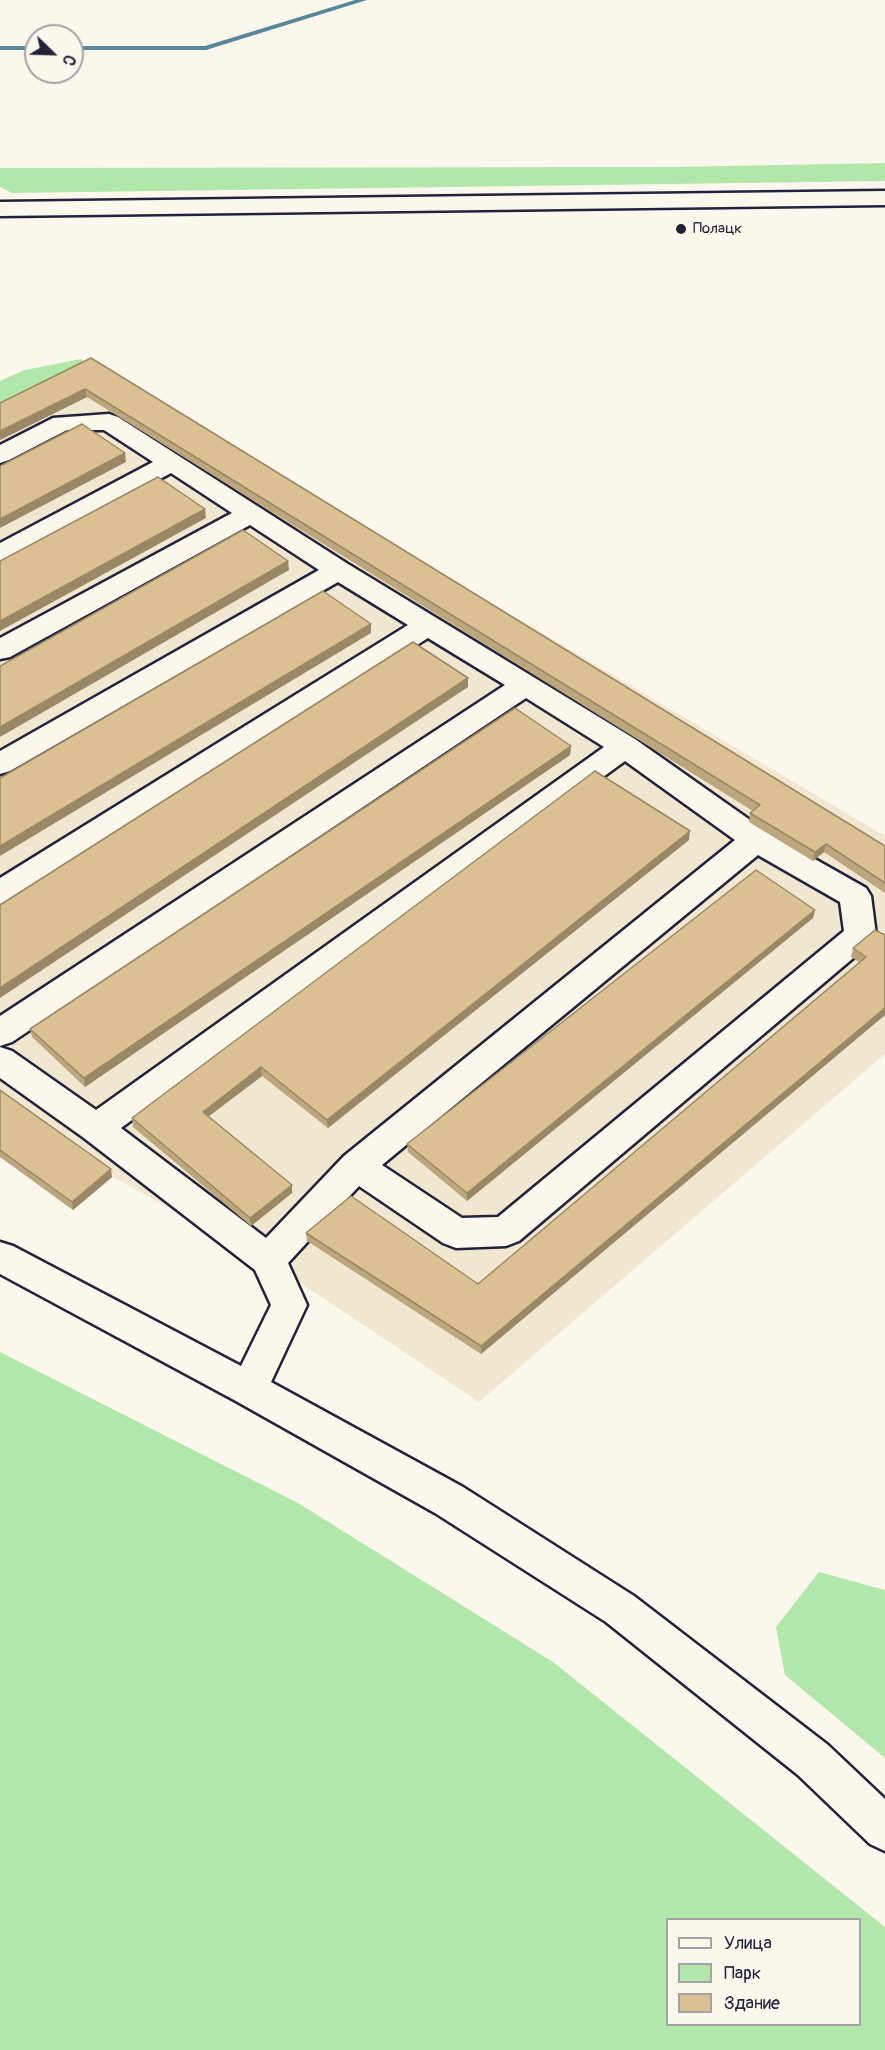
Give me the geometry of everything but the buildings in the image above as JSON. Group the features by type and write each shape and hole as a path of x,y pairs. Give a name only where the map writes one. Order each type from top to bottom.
{"main road":[{"path":"0,209 885,198"},
{"path":"0,455 62,423 109,422 338,570 625,746 756,840 855,896 860,935 506,1231 456,1233 356,1166"},
{"path":"0,554 171,463"},
{"path":"0,650 251,514"},
{"path":"0,764 338,570"},
{"path":"0,893 428,624"},
{"path":"0,1033 525,685"},
{"path":"96,1128 625,746"},
{"path":"268,1260 356,1166 756,840"},
{"path":"0,1060 96,1128 268,1260 289,1305 249,1389"},
{"path":"0,1257 249,1389 449,1500 620,1608 813,1760 885,1829"}],"shaded area":[{"path":"92,367 885,836 885,1054 479,1402 277,1267 113,1177 73,1210 0,1156 0,412"}],"green space":[{"path":"885,163 885,181 12,193 0,187 0,168 674,167"},
{"path":"81,359 92,367 0,412 0,381 25,370"},
{"path":"0,1352 298,1503 553,1662 885,1927 885,2050 0,2050"},
{"path":"819,1572 885,1590 885,1758 785,1675 776,1627"}],"waterway":[{"path":"84,48 206,48 363,0"},
{"path":"0,48 24,48"}],"place":[{"name":"Полацк","path":"681,229"}]}
